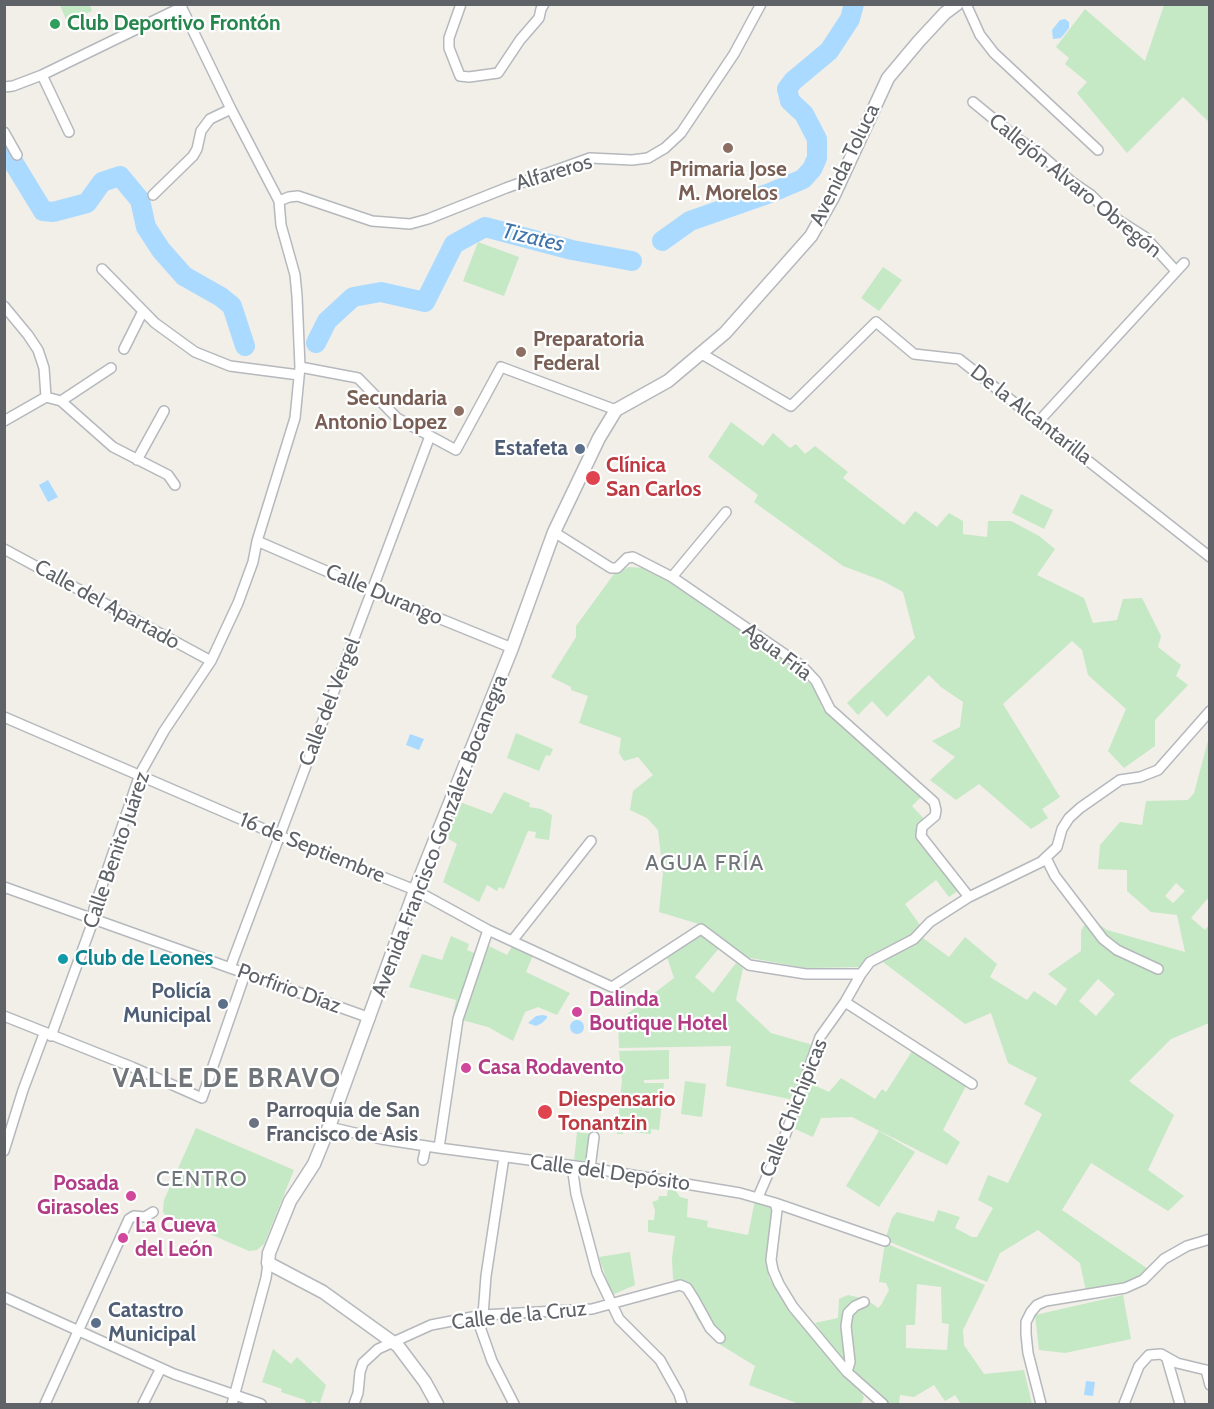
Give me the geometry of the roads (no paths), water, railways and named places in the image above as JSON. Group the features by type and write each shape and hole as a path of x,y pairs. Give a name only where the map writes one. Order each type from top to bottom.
{"street":[{"path":"461,4 448,42 460,76 498,73 520,40 539,18 544,4"},
{"name":"Alfareros","path":"279,201 297,196 372,221 410,224 590,158 632,160 648,158 666,148 681,133 734,54 761,4"},
{"name":"Avenida Toluca","path":"616,410 668,381 702,354 724,333 811,236 833,197 888,78 945,13 957,4"},
{"path":"966,4 980,35 994,53 1098,150"},
{"path":"4,87 42,75 181,6 279,201"},
{"path":"42,75 69,132"},
{"name":"Callejón Alvaro Obregón","path":"973,102 1018,139 1038,152 1072,183 1091,195 1112,216 1145,237 1176,271"},
{"path":"153,195 193,156 197,150 201,131 210,119 231,109"},
{"path":"4,132 17,155"},
{"name":"Calle Benito Juárez","path":"4,1151 23,1090 93,918 140,774 164,731 211,661 238,603 253,562 257,541 295,418 300,371 295,275 281,225 279,201"},
{"path":"1039,421 1184,263"},
{"path":"102,269 167,334 206,358 230,366 358,378 397,418 456,450 501,367 616,410"},
{"path":"4,306 38,350 44,368 46,397"},
{"path":"124,349 143,311"},
{"name":"De la Alcantarilla","path":"702,354 790,406 876,322 914,354 959,358 1209,557"},
{"path":"61,401 111,368"},
{"path":"4,421 46,397 61,401 113,447 168,475 175,485"},
{"name":"Avenida Francisco González Bocanegra","path":"268,1263 269,1254 290,1201 314,1164 329,1127 415,890 512,648 554,532 599,438 616,410"},
{"path":"137,460 164,411"},
{"name":"Calle del Vergel","path":"230,968 430,435"},
{"path":"672,577 726,512"},
{"name":"Agua Fría","path":"554,532 611,568 617,568 627,558 633,557 672,577 802,666 816,681 830,709 936,804 936,813 922,827 921,836 969,897"},
{"name":"Calle Durango","path":"257,541 512,648"},
{"name":"Calle del Apartado","path":"4,549 211,661"},
{"path":"1158,969 1117,950 1103,939 1055,876 1046,858 1057,848 1062,829 1069,818 1080,808 1120,780 1146,776 1158,770 1209,711"},
{"name":"16 de Septiembre","path":"4,717 280,836 415,890 488,930 612,987 701,929 749,965 806,974 861,974"},
{"path":"512,941 591,841"},
{"name":"Calle Chichipicas","path":"758,1197 786,1133 820,1037 870,962 914,939 930,922 969,897 1046,858"},
{"name":"Porfirio Díaz","path":"4,887 370,1018"},
{"path":"439,1148 458,1019 488,930"},
{"path":"4,1016 132,1067 202,1098 245,974"},
{"path":"845,1002 972,1084"},
{"name":"Calle del Depósito","path":"329,1127 381,1139 590,1168 758,1197 885,1241"},
{"path":"590,1168 594,1137"},
{"path":"423,1160 426,1146"},
{"path":"504,1157 486,1276 483,1315 478,1324 492,1361 514,1404"},
{"path":"572,1166 576,1194 597,1273 619,1319 660,1360 682,1404"},
{"path":"776,1203 771,1260 773,1269 793,1308 871,1400 883,1404"},
{"path":"45,1404 129,1219 134,1216 145,1217 153,1212"},
{"path":"1041,1404 1028,1353 1026,1334 1026,1322 1037,1305 1046,1301 1125,1288 1143,1280 1164,1258 1187,1246 1209,1239"},
{"path":"234,1401 268,1263 323,1292 398,1346 425,1382 437,1404"},
{"name":"Calle de la Cruz","path":"354,1404 363,1363 373,1353 431,1325 483,1315 576,1311 680,1285 687,1288 710,1328 720,1338"},
{"path":"4,1297 234,1401 261,1404"},
{"path":"847,1372 850,1362 846,1326 849,1313 855,1306 864,1302"},
{"path":"1124,1404 1138,1366 1145,1357 1157,1353 1167,1359 1208,1371 1209,1385"},
{"path":"1167,1359 1180,1404"},
{"path":"143,1404 161,1368"}],"water":[{"path":"1065,19 1069,22 1069,28 1061,38 1053,39 1052,30 1060,20"},
{"path":"48,480 58,497 48,502 39,485"},
{"path":"410,734 424,739 419,750 406,745"},
{"path":"543,1015 547,1018 542,1023 536,1026 528,1023 536,1016"},
{"path":"574,1020 580,1020 584,1027 580,1034 574,1034 570,1030 570,1024"},
{"path":"1086,1381 1095,1382 1093,1396 1084,1395"}],"waterway":[{"name":"Tizates","path":"662,241 690,221 803,179 812,169 817,158 817,139 804,114 790,101 787,89 793,81 829,51 850,19 854,4"},
{"name":"Tizates","path":"4,147 43,211 53,212 87,203 102,182 120,176 140,200 146,227 161,250 184,276 221,297 232,306 245,346"},
{"name":"Tizates","path":"316,343 327,321 353,297 381,292 425,302 454,244 485,227 572,250 632,261"}],"place":[{"name":"Club Deportivo Frontón","path":"55,24"},
{"name":"Primaria Jose M. Morelos","path":"728,148"},
{"name":"Preparatoria Federal","path":"521,352"},
{"name":"Secundaria Antonio Lopez","path":"459,411"},
{"name":"Estafeta","path":"580,449"},
{"name":"Clínica San Carlos","path":"593,478"},
{"name":"Club de Leones","path":"63,959"},
{"name":"Policía Municipal","path":"223,1004"},
{"name":"Dalinda Boutique Hotel","path":"577,1012"},
{"name":"Casa Rodavento","path":"466,1068"},
{"name":"Diespensario Tonantzin","path":"545,1112"},
{"name":"Parroquia de San Francisco de Asis","path":"254,1123"},
{"name":"Posada Girasoles","path":"131,1196"},
{"name":"La Cueva del León","path":"123,1238"},
{"name":"Catastro Municipal","path":"96,1323"}],"district":[{"name":"AGUA FRÍA","path":"705,864"},
{"name":"VALLE DE BRAVO","path":"227,1079"},
{"name":"CENTRO","path":"202,1180"}]}
